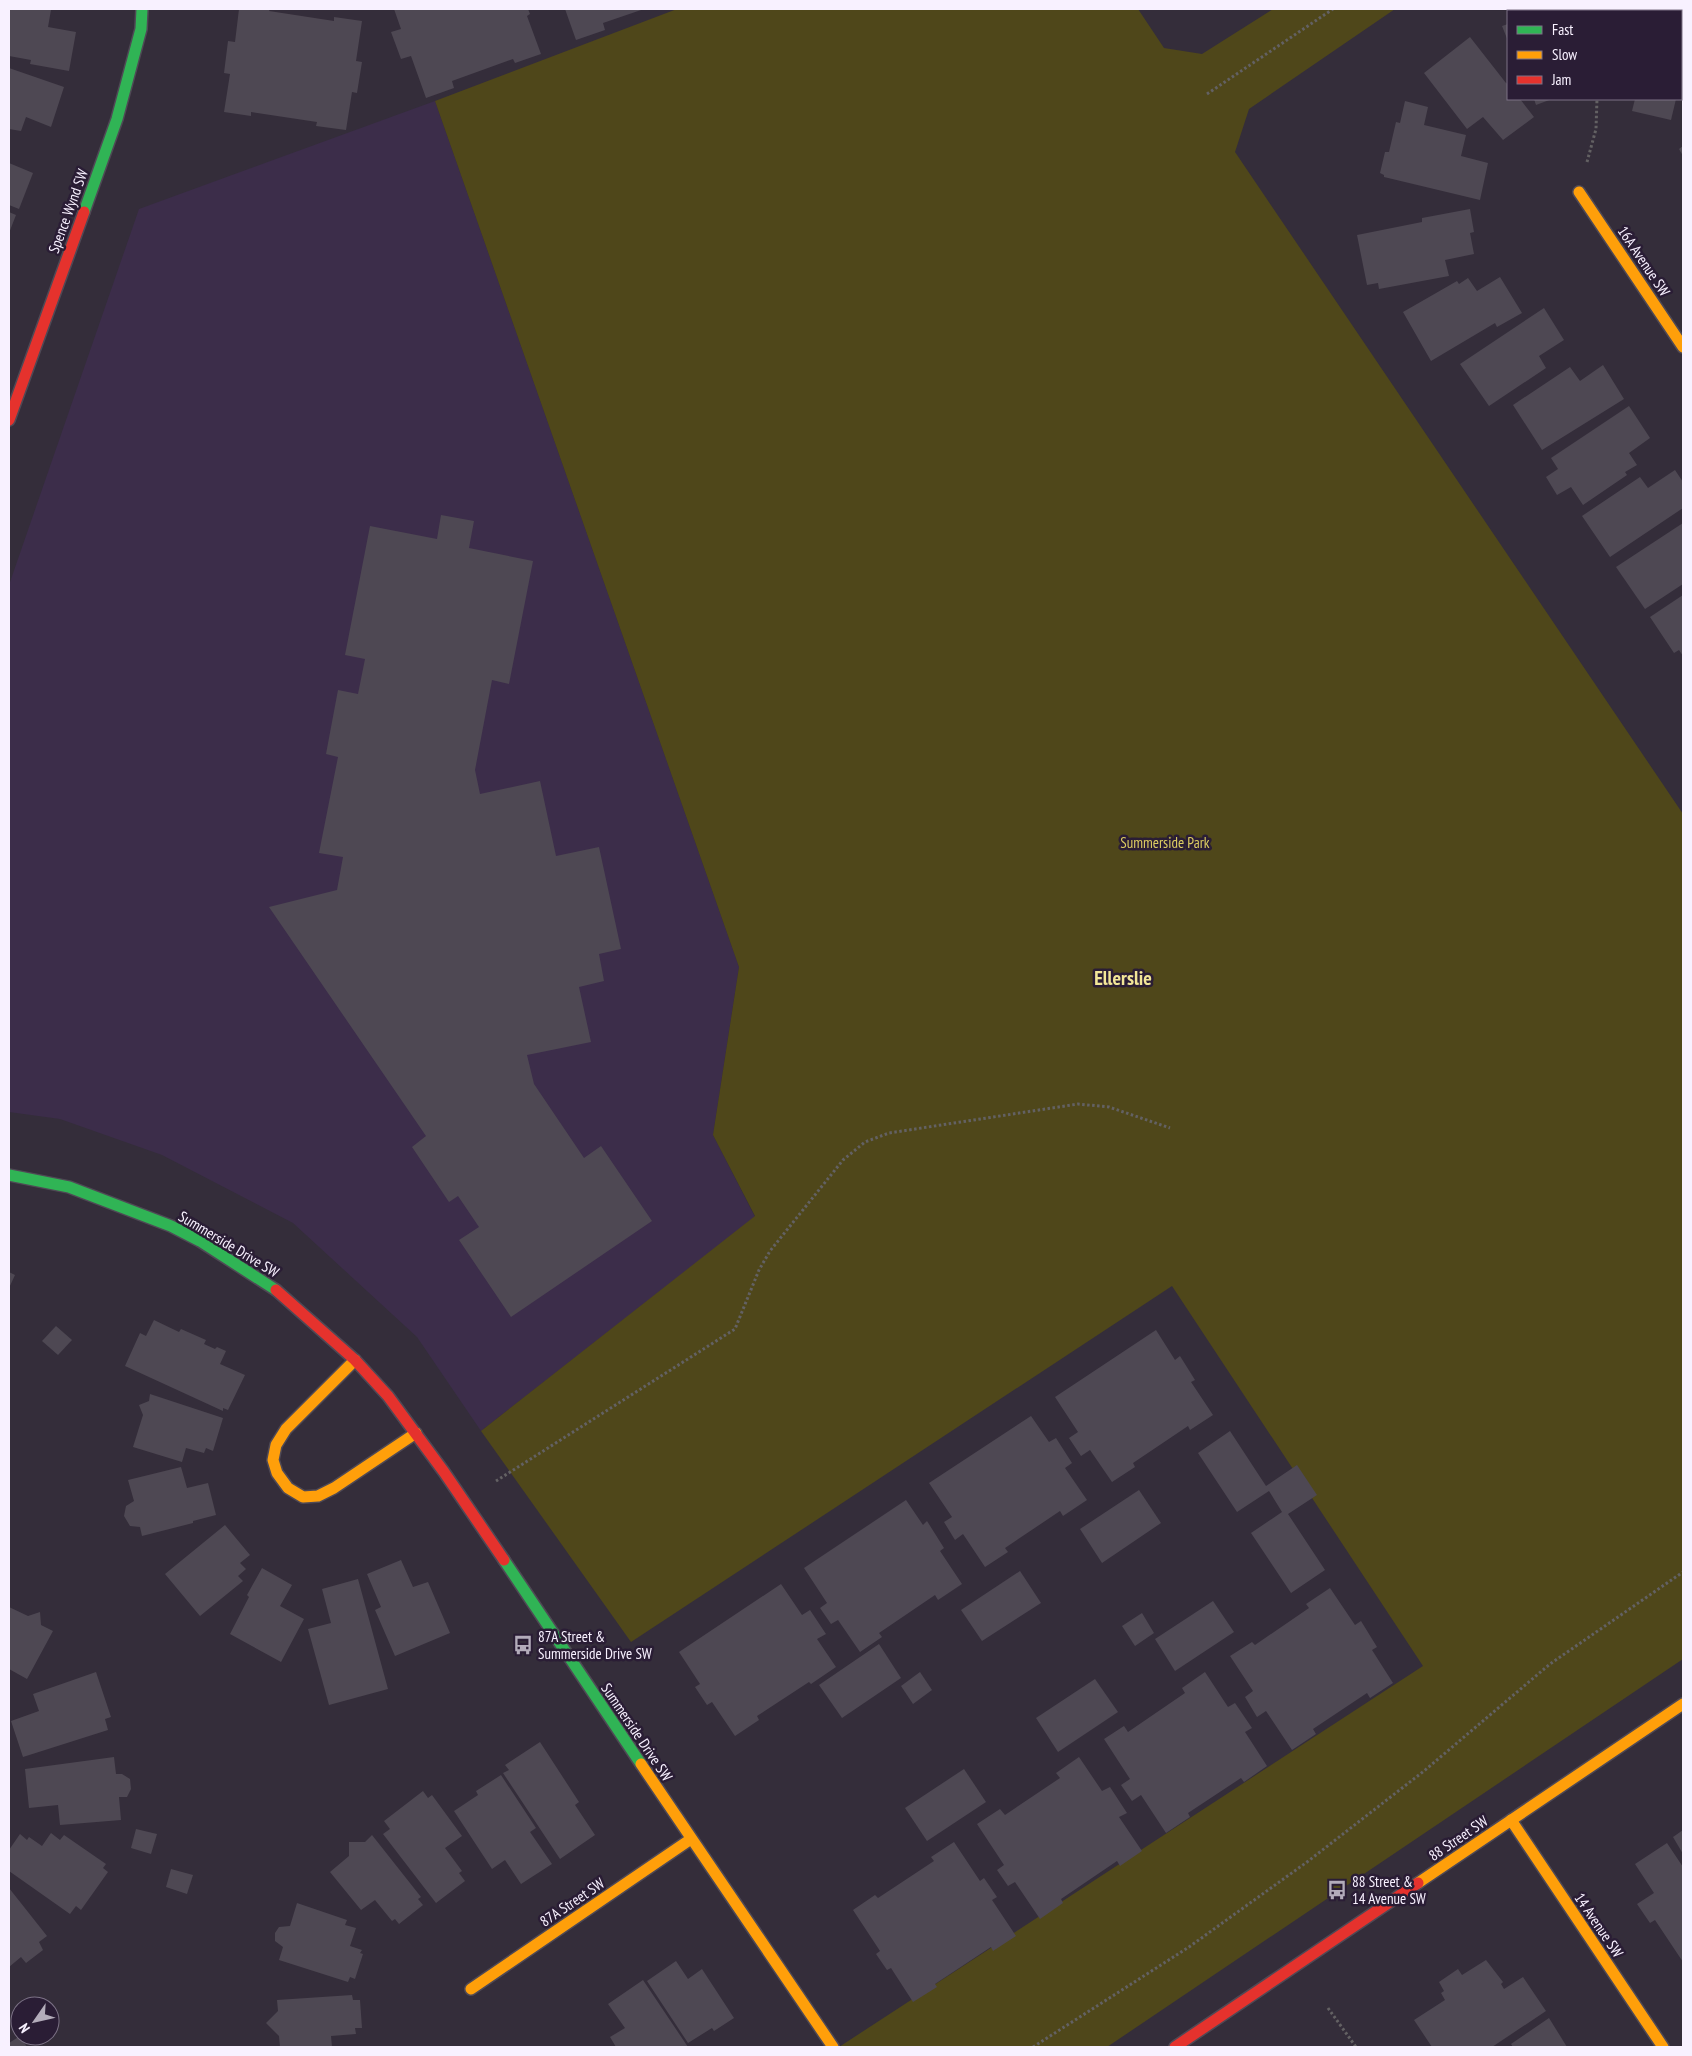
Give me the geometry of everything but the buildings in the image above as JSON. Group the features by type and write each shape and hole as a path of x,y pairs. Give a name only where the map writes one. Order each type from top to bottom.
{"street":[{"name":"Spence Wynd SW","path":"9,420 117,119 141,29 142,9"},
{"name":"16A Avenue SW","path":"1579,192 1683,346"},
{"name":"Summerside Drive SW","path":"9,1175 69,1187 171,1226 200,1241 278,1291 355,1360 388,1396 416,1433 833,2047"},
{"path":"355,1360 286,1429 276,1446 273,1460 277,1473 288,1488 302,1496 318,1496 334,1488 416,1433"},
{"name":"88 Street SW","path":"1175,2047 1683,1704"},
{"name":"14 Avenue SW","path":"1511,1820 1663,2047"},
{"name":"87A Street SW","path":"470,1989 691,1839"}],"path":[{"path":"1207,94 1333,9"},
{"path":"1579,192 1596,129 1597,100"},
{"path":"496,1481 735,1329 764,1259 843,1160 864,1142 889,1132 1078,1104 1109,1107 1170,1128"},
{"path":"1033,2047 1189,1947 1307,1862 1424,1771 1550,1664 1683,1572"},
{"path":"1328,2008 1356,2047"}],"shaded area":[{"path":"435,101 739,967 713,1135 755,1217 481,1431 417,1337 293,1223 162,1155 60,1119 9,1112 9,585 139,209"}],"green space":[{"name":"Summerside Park","path":"677,9 1138,9 1164,48 1202,54 1273,9 1395,9 1249,109 1235,152 1683,814 1683,1659 1107,2047 839,2047 1423,1666 1172,1286 631,1642 481,1431 755,1216 713,1135 739,967 435,101"}],"traffic: fast":[{"path":"84,212 117,119 141,29 142,9"},
{"path":"9,1175 69,1187 171,1226 200,1241 276,1290"},
{"path":"504,1560 641,1764"}],"traffic: slow":[{"path":"1579,192 1683,347"},
{"path":"355,1360 286,1429 276,1445 273,1460 277,1473 288,1488 303,1497 318,1496 334,1488 416,1433"},
{"path":"1418,1883 1683,1704"},
{"path":"641,1764 833,2047"},
{"path":"1511,1820 1663,2047"},
{"path":"471,1989 691,1839"}],"traffic: jam":[{"path":"9,420 84,212"},
{"path":"276,1290 355,1360 388,1396 444,1472 504,1560"},
{"path":"1175,2047 1418,1883"}],"place":[{"name":"87A Street & Summerside Drive SW","path":"523,1645"},
{"name":"88 Street & 14 Avenue SW","path":"1337,1890"}],"district":[{"name":"Ellerslie","path":"1123,978"}]}
